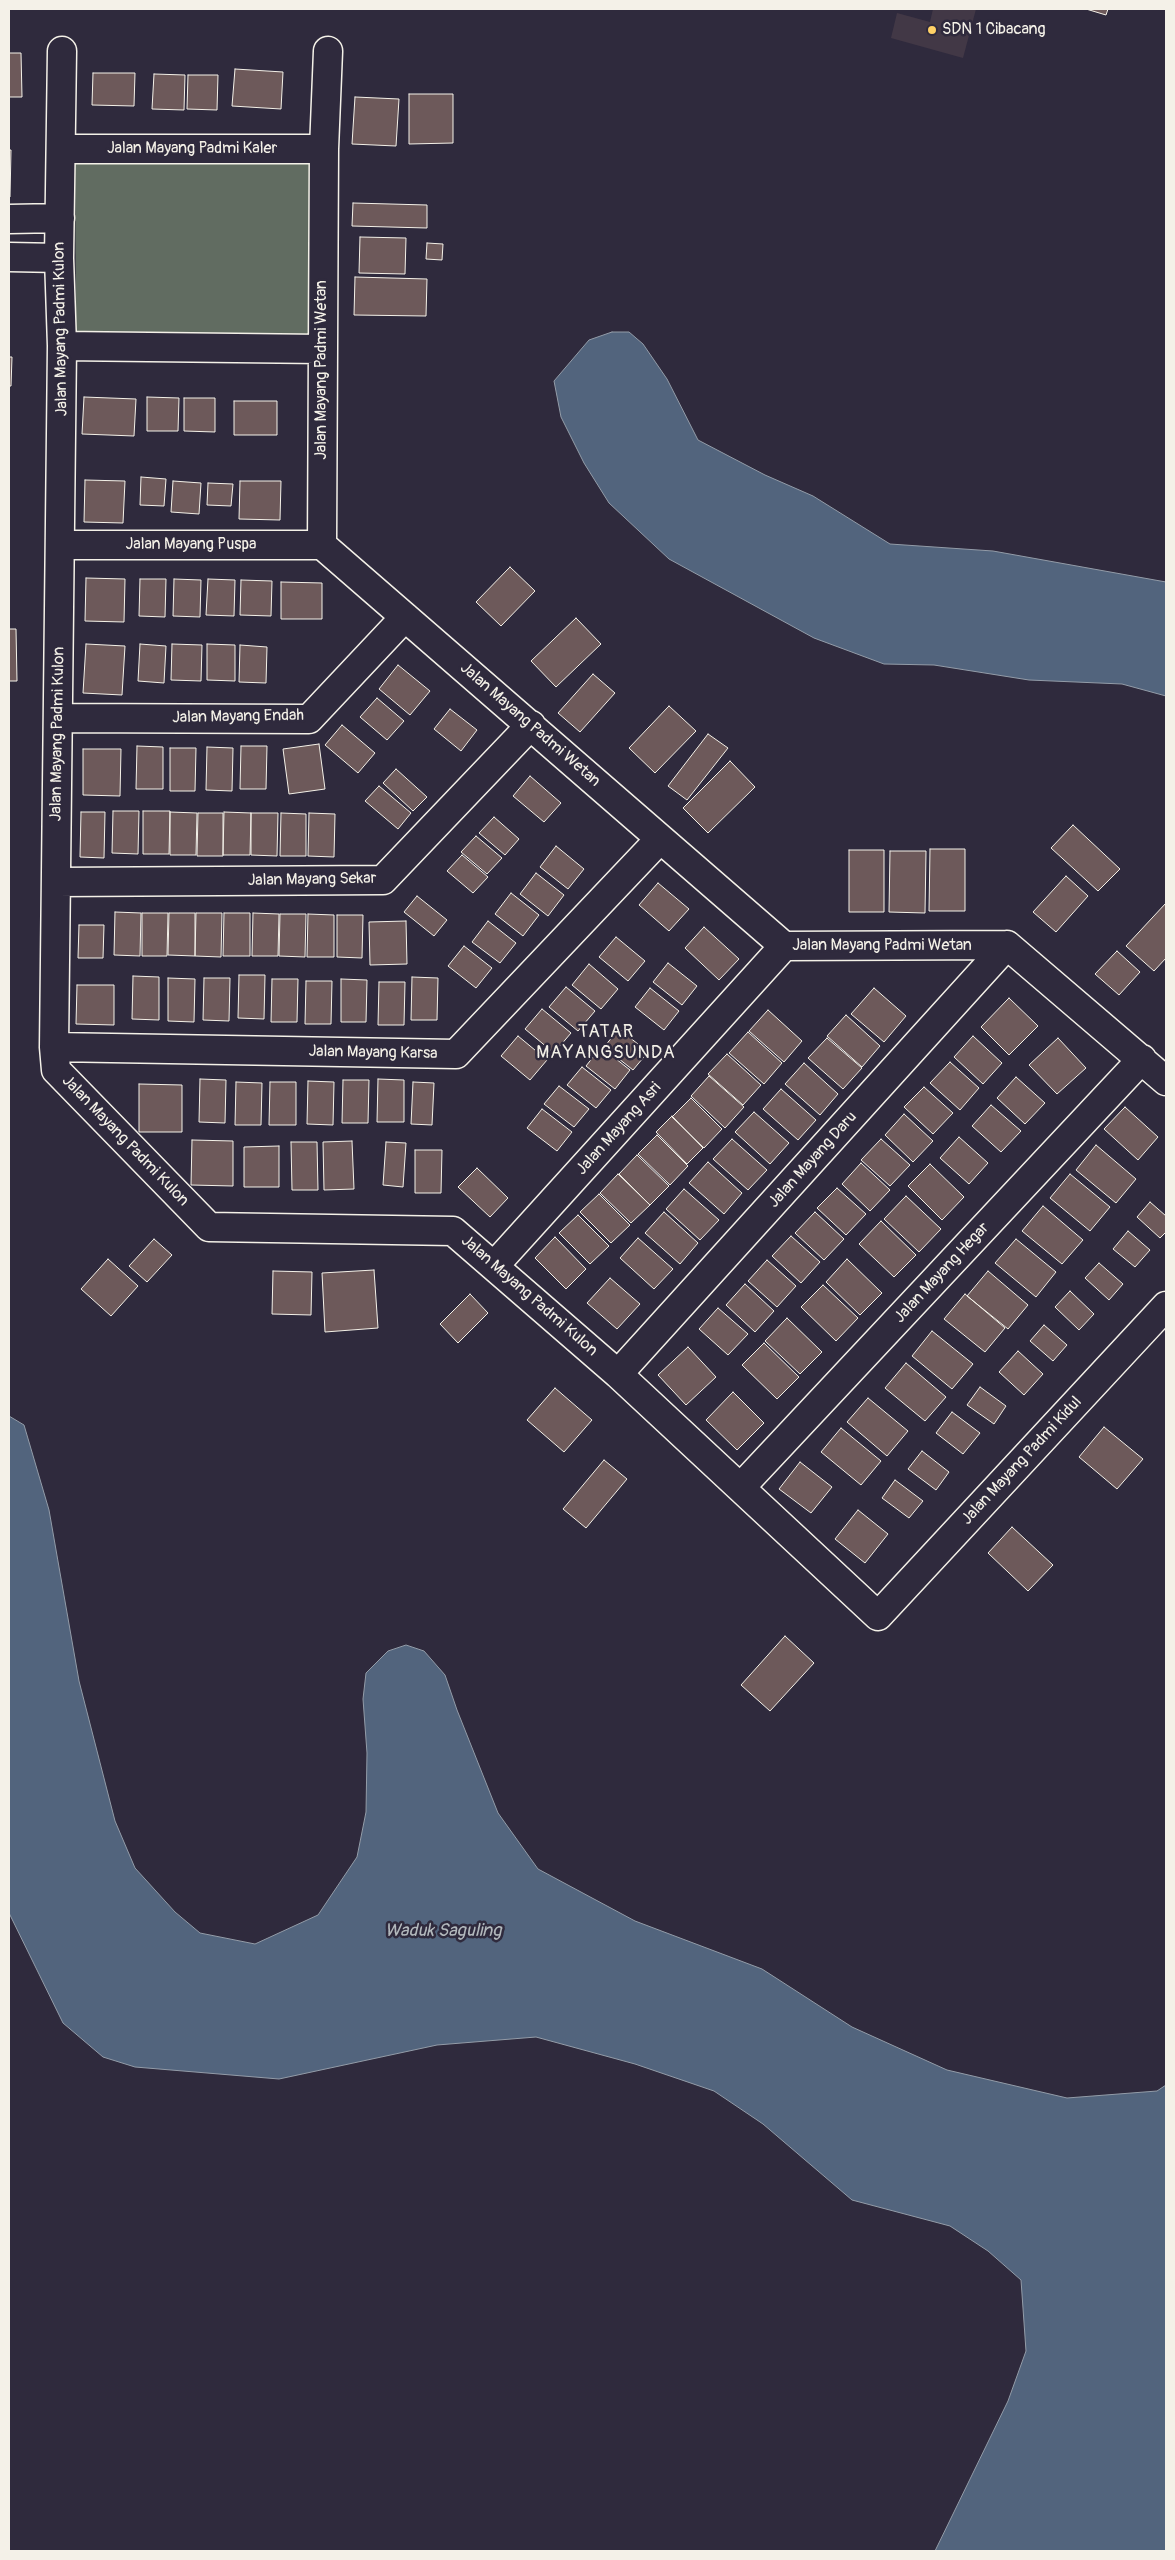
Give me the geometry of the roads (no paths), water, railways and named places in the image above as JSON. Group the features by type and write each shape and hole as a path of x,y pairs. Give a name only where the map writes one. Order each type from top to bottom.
{"street":[{"name":"Jalan Mayang Padmi Kulon","path":"62,50 59,258 62,346 54,1047 56,1070 209,1227 454,1231 618,1374 742,1487 878,1616"},
{"name":"Jalan Mayang Padmi Wetan","path":"328,50 324,149 322,545 784,946 1007,946"},
{"name":"Jalan Mayang Padmi Kaler","path":"61,148 324,149"},
{"path":"9,219 60,218"},
{"path":"9,257 59,258"},
{"path":"62,346 322,349"},
{"name":"Jalan Mayang Puspa","path":"60,545 322,545"},
{"name":"Jalan Mayang Endah","path":"58,718 308,719 405,617"},
{"name":"Jalan Mayang Sekar","path":"57,882 383,880 531,726"},
{"name":"Jalan Mayang Karsa","path":"54,1047 456,1054 660,839"},
{"name":"Jalan Mayang Asri","path":"494,1266 784,946"},
{"path":"1007,946 1166,1081"},
{"name":"Jalan Mayang Daru","path":"618,1374 1007,946"},
{"name":"Jalan Mayang Hegar","path":"742,1487 1142,1059"},
{"name":"Jalan Mayang Padmi Kidul","path":"878,1616 1166,1306"}],"water":[{"path":"612,332 629,332 643,344 667,379 698,440 765,475 813,496 890,544 993,551 1166,582 1166,696 1122,684 1029,680 934,665 884,664 814,638 669,559 609,503 584,463 561,417 554,381 589,340"},
{"name":"Waduk Saguling","path":"9,1416 24,1425 49,1510 79,1681 115,1821 135,1868 175,1912 200,1933 255,1944 318,1915 357,1857 366,1812 367,1753 363,1699 366,1673 388,1651 406,1645 424,1651 445,1675 498,1813 538,1869 635,1921 762,1969 852,2027 947,2070 1067,2098 1157,2091 1166,2085 1166,2551 935,2551 1008,2401 1026,2351 1021,2280 988,2251 950,2226 852,2200 763,2124 714,2091 635,2064 536,2037 437,2045 279,2079 135,2067 103,2057 63,2023 9,1913"}],"place":[{"name":"SDN 1 Cibacang","path":"932,30"}],"district":[{"name":"TATAR MAYANGSUNDA","path":"606,1042"}]}
